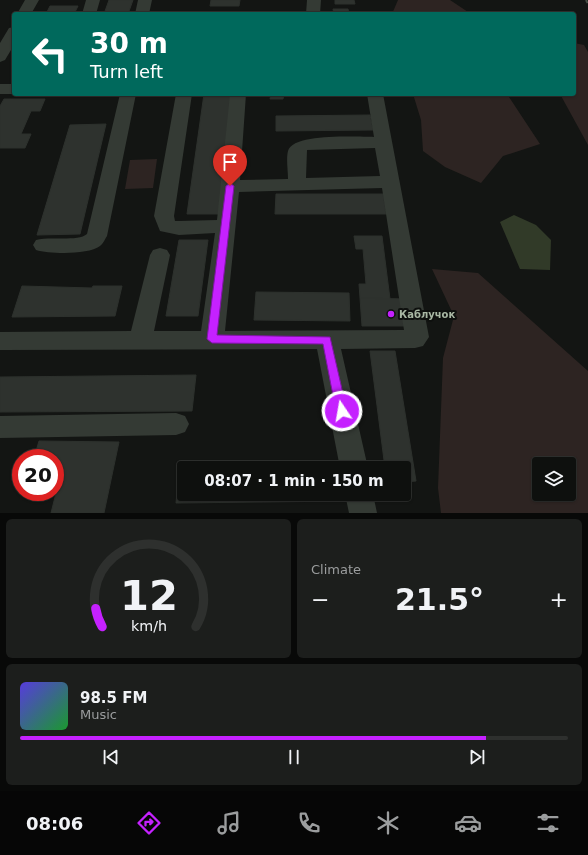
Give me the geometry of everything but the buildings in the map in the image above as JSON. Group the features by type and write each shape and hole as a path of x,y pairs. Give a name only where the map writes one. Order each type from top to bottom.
{"street":[{"path":"25,12 32,0"},
{"path":"90,12 93,0"},
{"path":"142,12 145,0"},
{"path":"313,12 314,0"},
{"path":"0,57 12,35"},
{"path":"0,89 12,89"},
{"path":"43,245 84,245 93,242 96,236 128,96"},
{"path":"184,96 164,216 168,226 179,228 226,226"},
{"path":"212,339 226,226 238,96"},
{"path":"0,342 141,339 411,339 417,337 375,96"},
{"path":"297,184 298,150 301,146 308,144 383,142"},
{"path":"230,186 390,182"},
{"path":"141,339 160,255"},
{"path":"327,340 353,461"},
{"path":"0,427 176,424"},
{"path":"360,501 363,513"}],"shaded area":[{"path":"398,0 450,0 468,12 393,12"},
{"path":"576,43 584,45 588,52 588,145 561,96 576,96"},
{"path":"414,96 508,96 540,144 503,156 481,183 445,167 423,151 421,120"},
{"path":"157,159 153,188 125,189 130,160"},
{"path":"514,215 536,225 551,240 550,270 520,269 500,222"},
{"path":"432,269 478,273 588,371 588,513 441,513 438,488 443,358 454,316"}],"railway":[{"path":"586,0 588,4"}],"place":[{"name":"Каблучок","path":"391,314"}],"route":[{"path":"230,186 212,339 327,340 342,411"}]}
